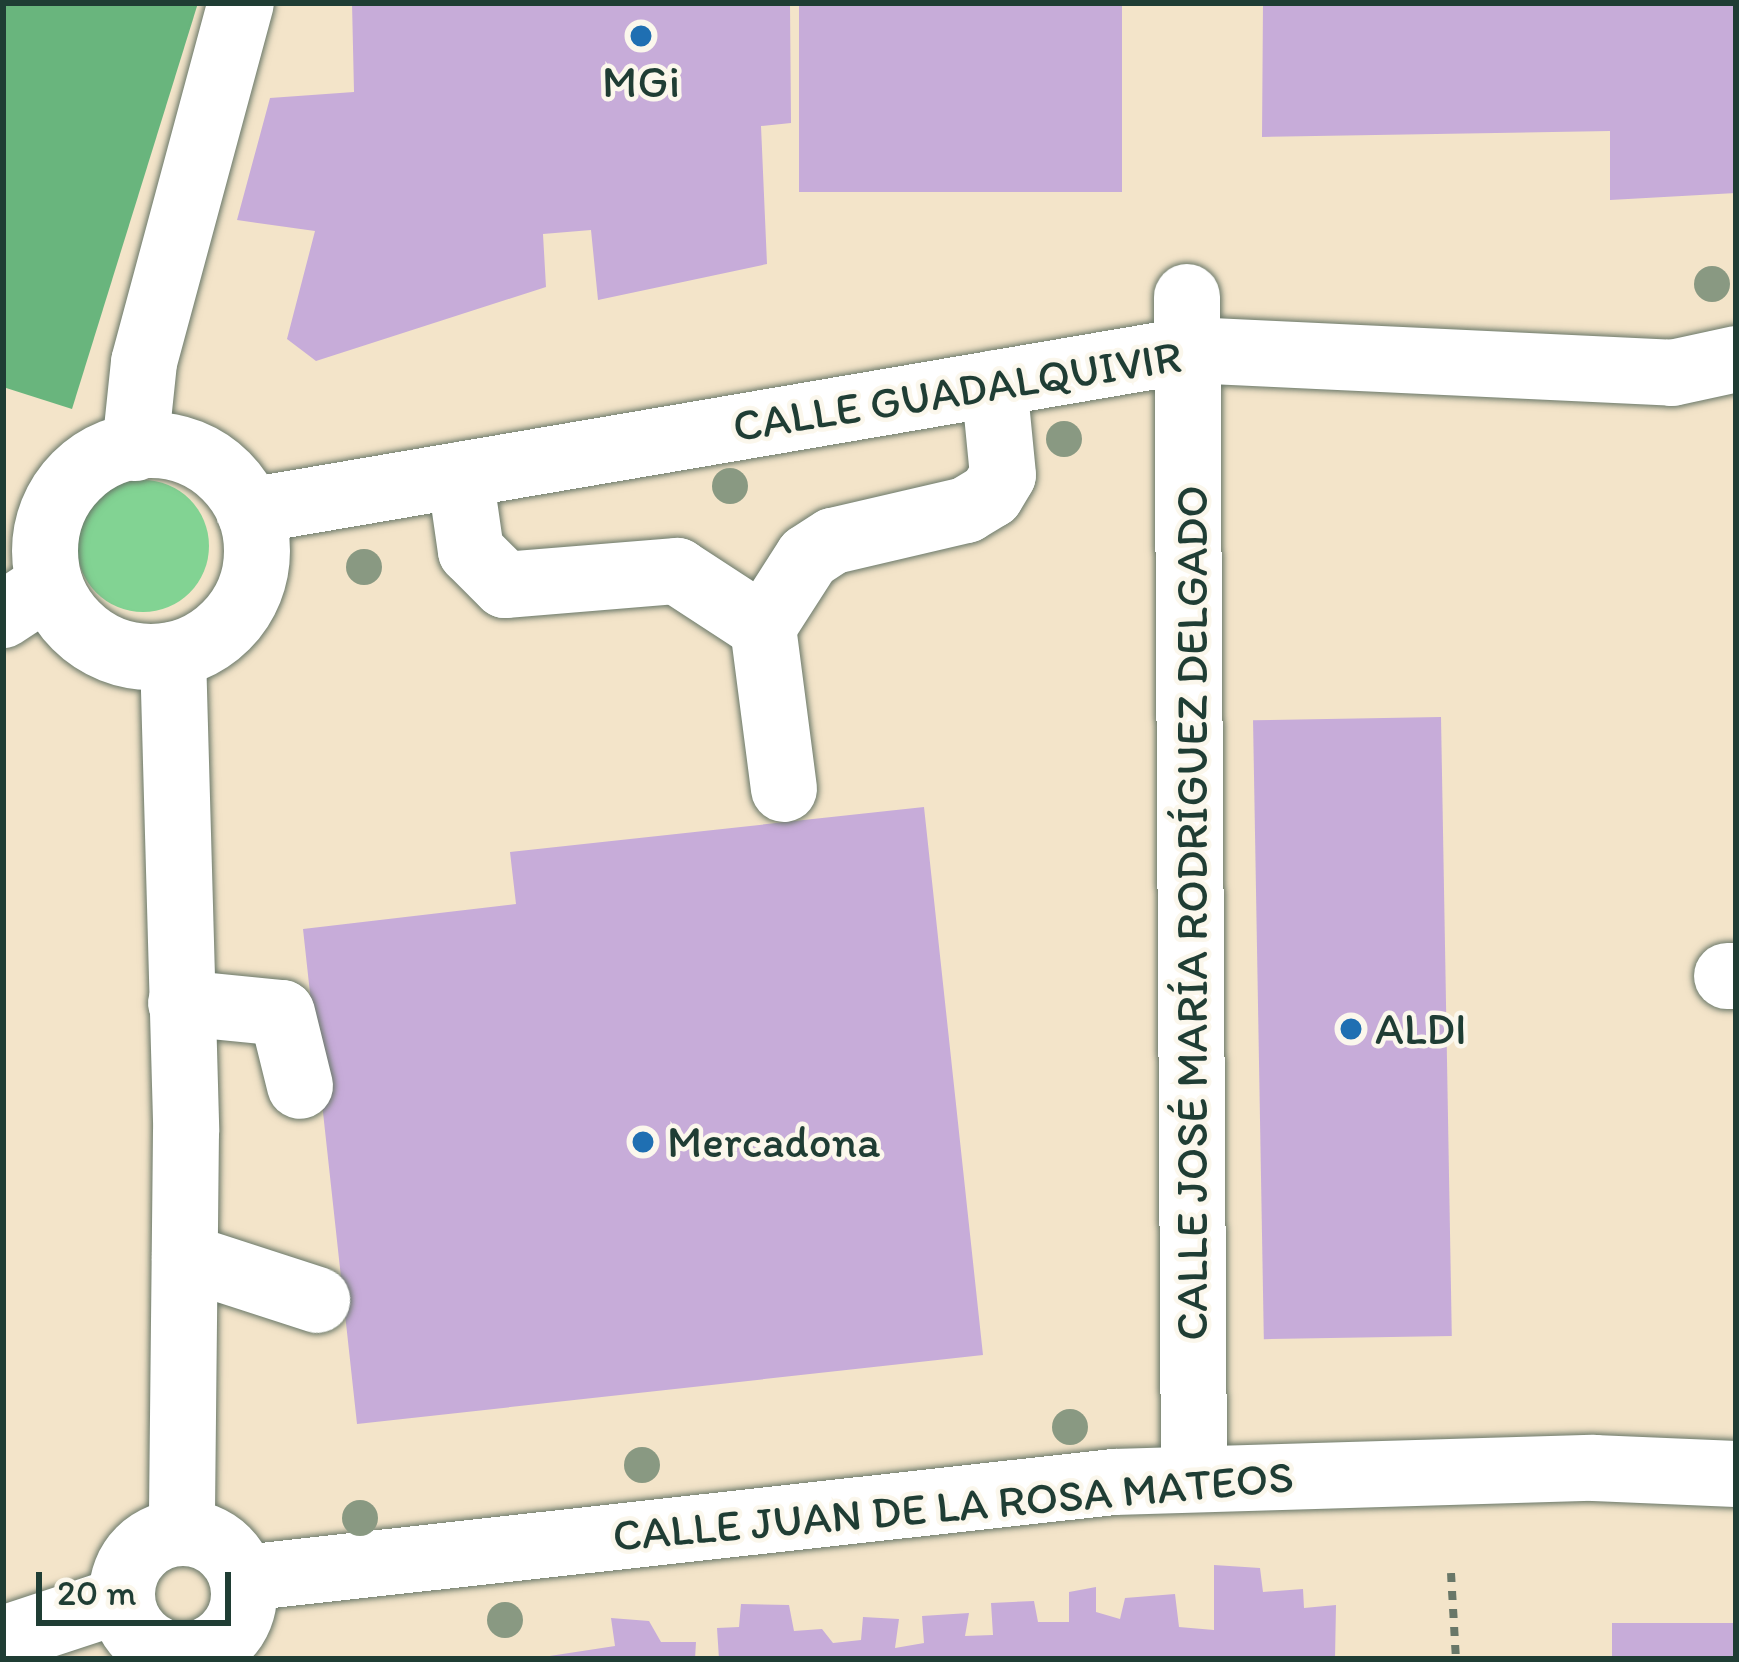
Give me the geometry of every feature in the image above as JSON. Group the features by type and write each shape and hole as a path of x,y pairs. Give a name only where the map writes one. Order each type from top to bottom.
{"street":[{"path":"135,448 144,362 241,3"},
{"name":"CALLE GUADALQUIVIR","path":"249,511 994,383 1189,323 1672,373 1736,359"},
{"name":"CALLE JOSÉ MARÍA RODRÍGUEZ DELGADO","path":"1189,323 1194,1477"},
{"name":"CALLE GUADALQUIVIR","path":"1672,373 1736,404"},
{"path":"784,789 763,627 808,557 833,541 966,510 991,495 1003,476 994,383"},
{"path":"178,447 212,463 249,511 257,557 236,615 202,644 173,656 136,657 85,635 26,600 49,518 76,474 108,453 178,447"},
{"path":"460,475 471,551 506,585 677,571 763,627"},
{"path":"173,656 185,1256 182,1532"},
{"path":"182,1003 282,1013 300,1086"},
{"path":"185,1256 317,1300"},
{"name":"CALLE JUAN DE LA ROSA MATEOS","path":"244,1578 726,1520 1194,1477 1594,1468 1736,1474"},
{"path":"182,1532 228,1552 244,1578 236,1623 223,1640 178,1657 138,1636 121,1600 139,1551 182,1532"},
{"path":"3,1639 121,1600"}],"path":[{"path":"1451,1573 1456,1659"}],"green space":[{"path":"3,3 198,3 72,409 3,387"},
{"path":"143,480 168,485 190,499 204,521 209,546 204,571 190,593 168,607 143,612 118,607 96,593 82,571 77,546 82,521 96,499 118,485"}],"building":[{"path":"352,3 790,3 791,123 761,126 767,264 598,300 591,230 543,234 546,287 316,361 287,339 315,231 237,220 270,98 354,92"},
{"path":"799,3 1122,3 1122,192 799,192"},
{"path":"1263,3 1736,3 1736,193 1610,200 1610,131 1262,137"},
{"name":"ALDI","path":"1441,717 1452,1336 1264,1339 1253,720"},
{"name":"Mercadona","path":"924,807 983,1355 357,1424 303,929 516,904 510,852"},
{"path":"1214,1565 1260,1568 1263,1592 1303,1589 1304,1608 1336,1605 1335,1659 719,1659 717,1628 739,1627 741,1604 789,1605 794,1631 822,1629 833,1643 861,1640 863,1617 899,1619 895,1648 924,1643 922,1616 969,1613 965,1636 993,1635 991,1603 1034,1601 1038,1622 1069,1622 1069,1592 1096,1587 1096,1612 1120,1619 1125,1598 1175,1594 1179,1627 1214,1630"},
{"path":"611,1618 649,1621 661,1642 696,1642 695,1659 530,1659 615,1646"},
{"path":"1612,1623 1736,1623 1736,1659 1612,1659"}],"place":[{"name":"MGi","path":"641,36"},
{"name":"ALDI","path":"1351,1029"},
{"name":"Mercadona","path":"643,1142"}]}
